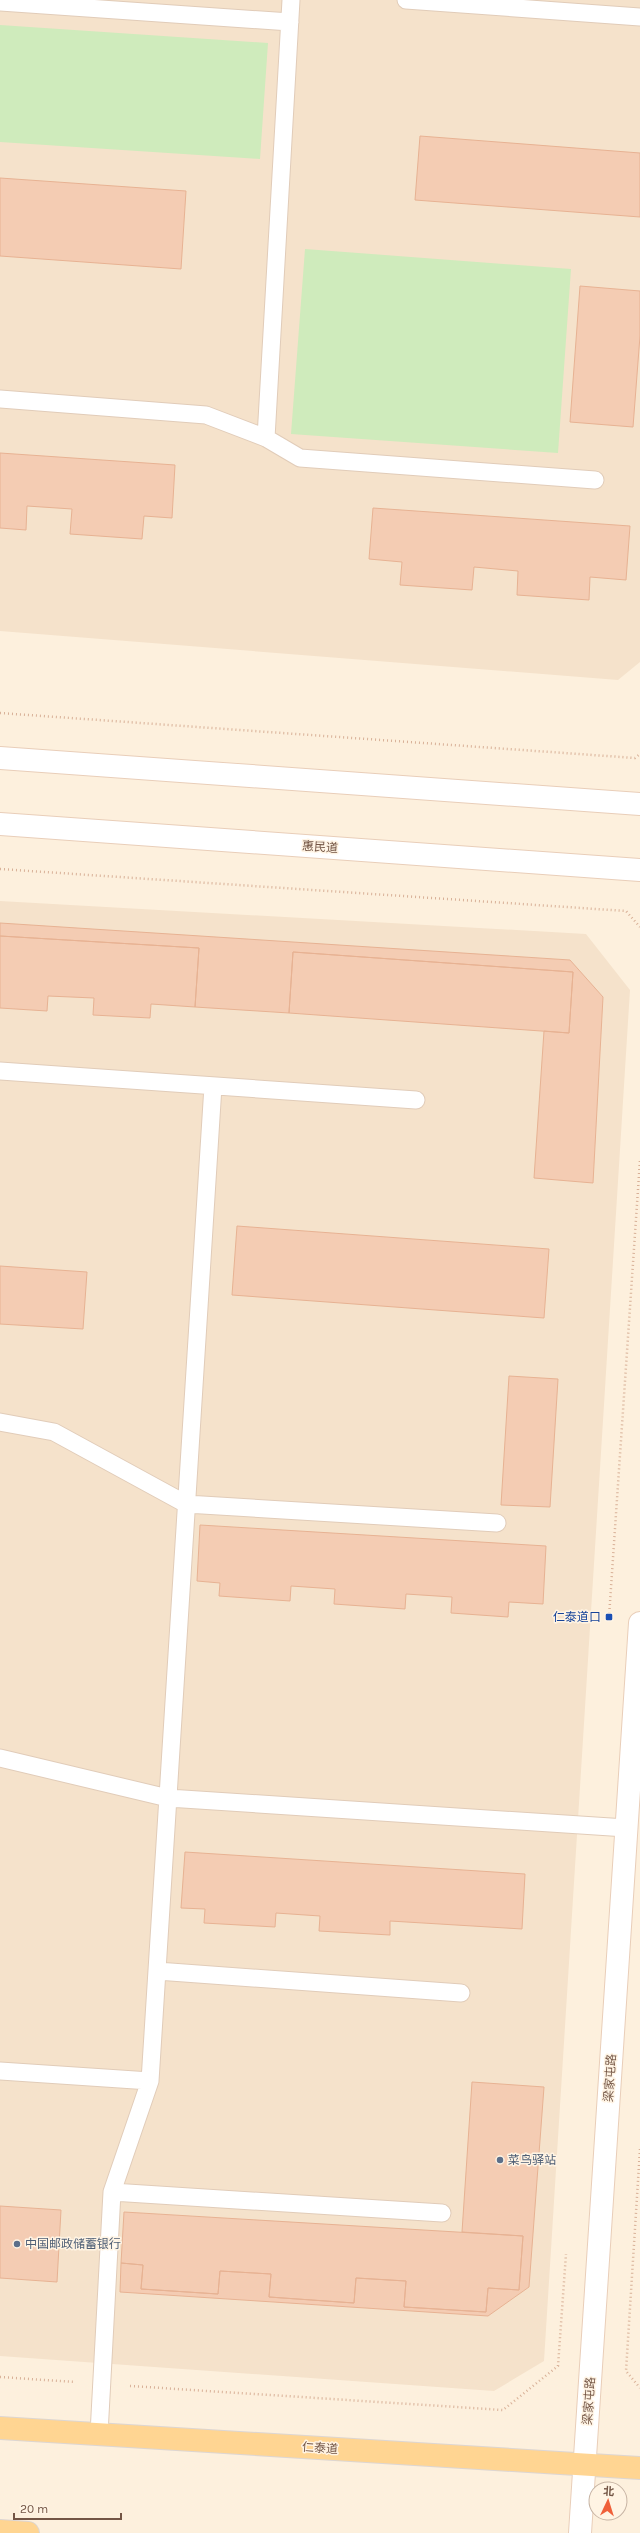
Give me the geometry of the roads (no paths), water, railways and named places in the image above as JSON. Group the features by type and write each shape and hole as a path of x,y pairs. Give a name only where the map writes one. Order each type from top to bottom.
{"main road":[{"path":"0,758 640,804"},
{"name":"惠民道","path":"0,824 640,870"},
{"name":"梁家屯路","path":"580,2533 626,1828 635,1789 640,1623"},
{"name":"仁泰道","path":"0,2428 640,2468"},
{"path":"0,2531 28,2533"}],"lane":[{"path":"266,438 291,0"},
{"path":"406,0 640,17"},
{"path":"0,2 290,22"},
{"path":"0,399 206,415 266,438 300,458 595,480"},
{"path":"0,1071 416,1100"},
{"path":"99,2434 112,2192 150,2081 213,1086"},
{"path":"0,1422 54,1432 186,1504 497,1523"},
{"path":"0,1758 168,1798 626,1828"},
{"path":"157,1971 461,1992"},
{"path":"0,2071 150,2081"},
{"path":"112,2192 442,2213"}],"place":[{"name":"仁泰道口","path":"609,1617"},
{"name":"菜鸟驿站","path":"500,2160"},
{"name":"中国邮政储蓄银行","path":"17,2244"}]}
